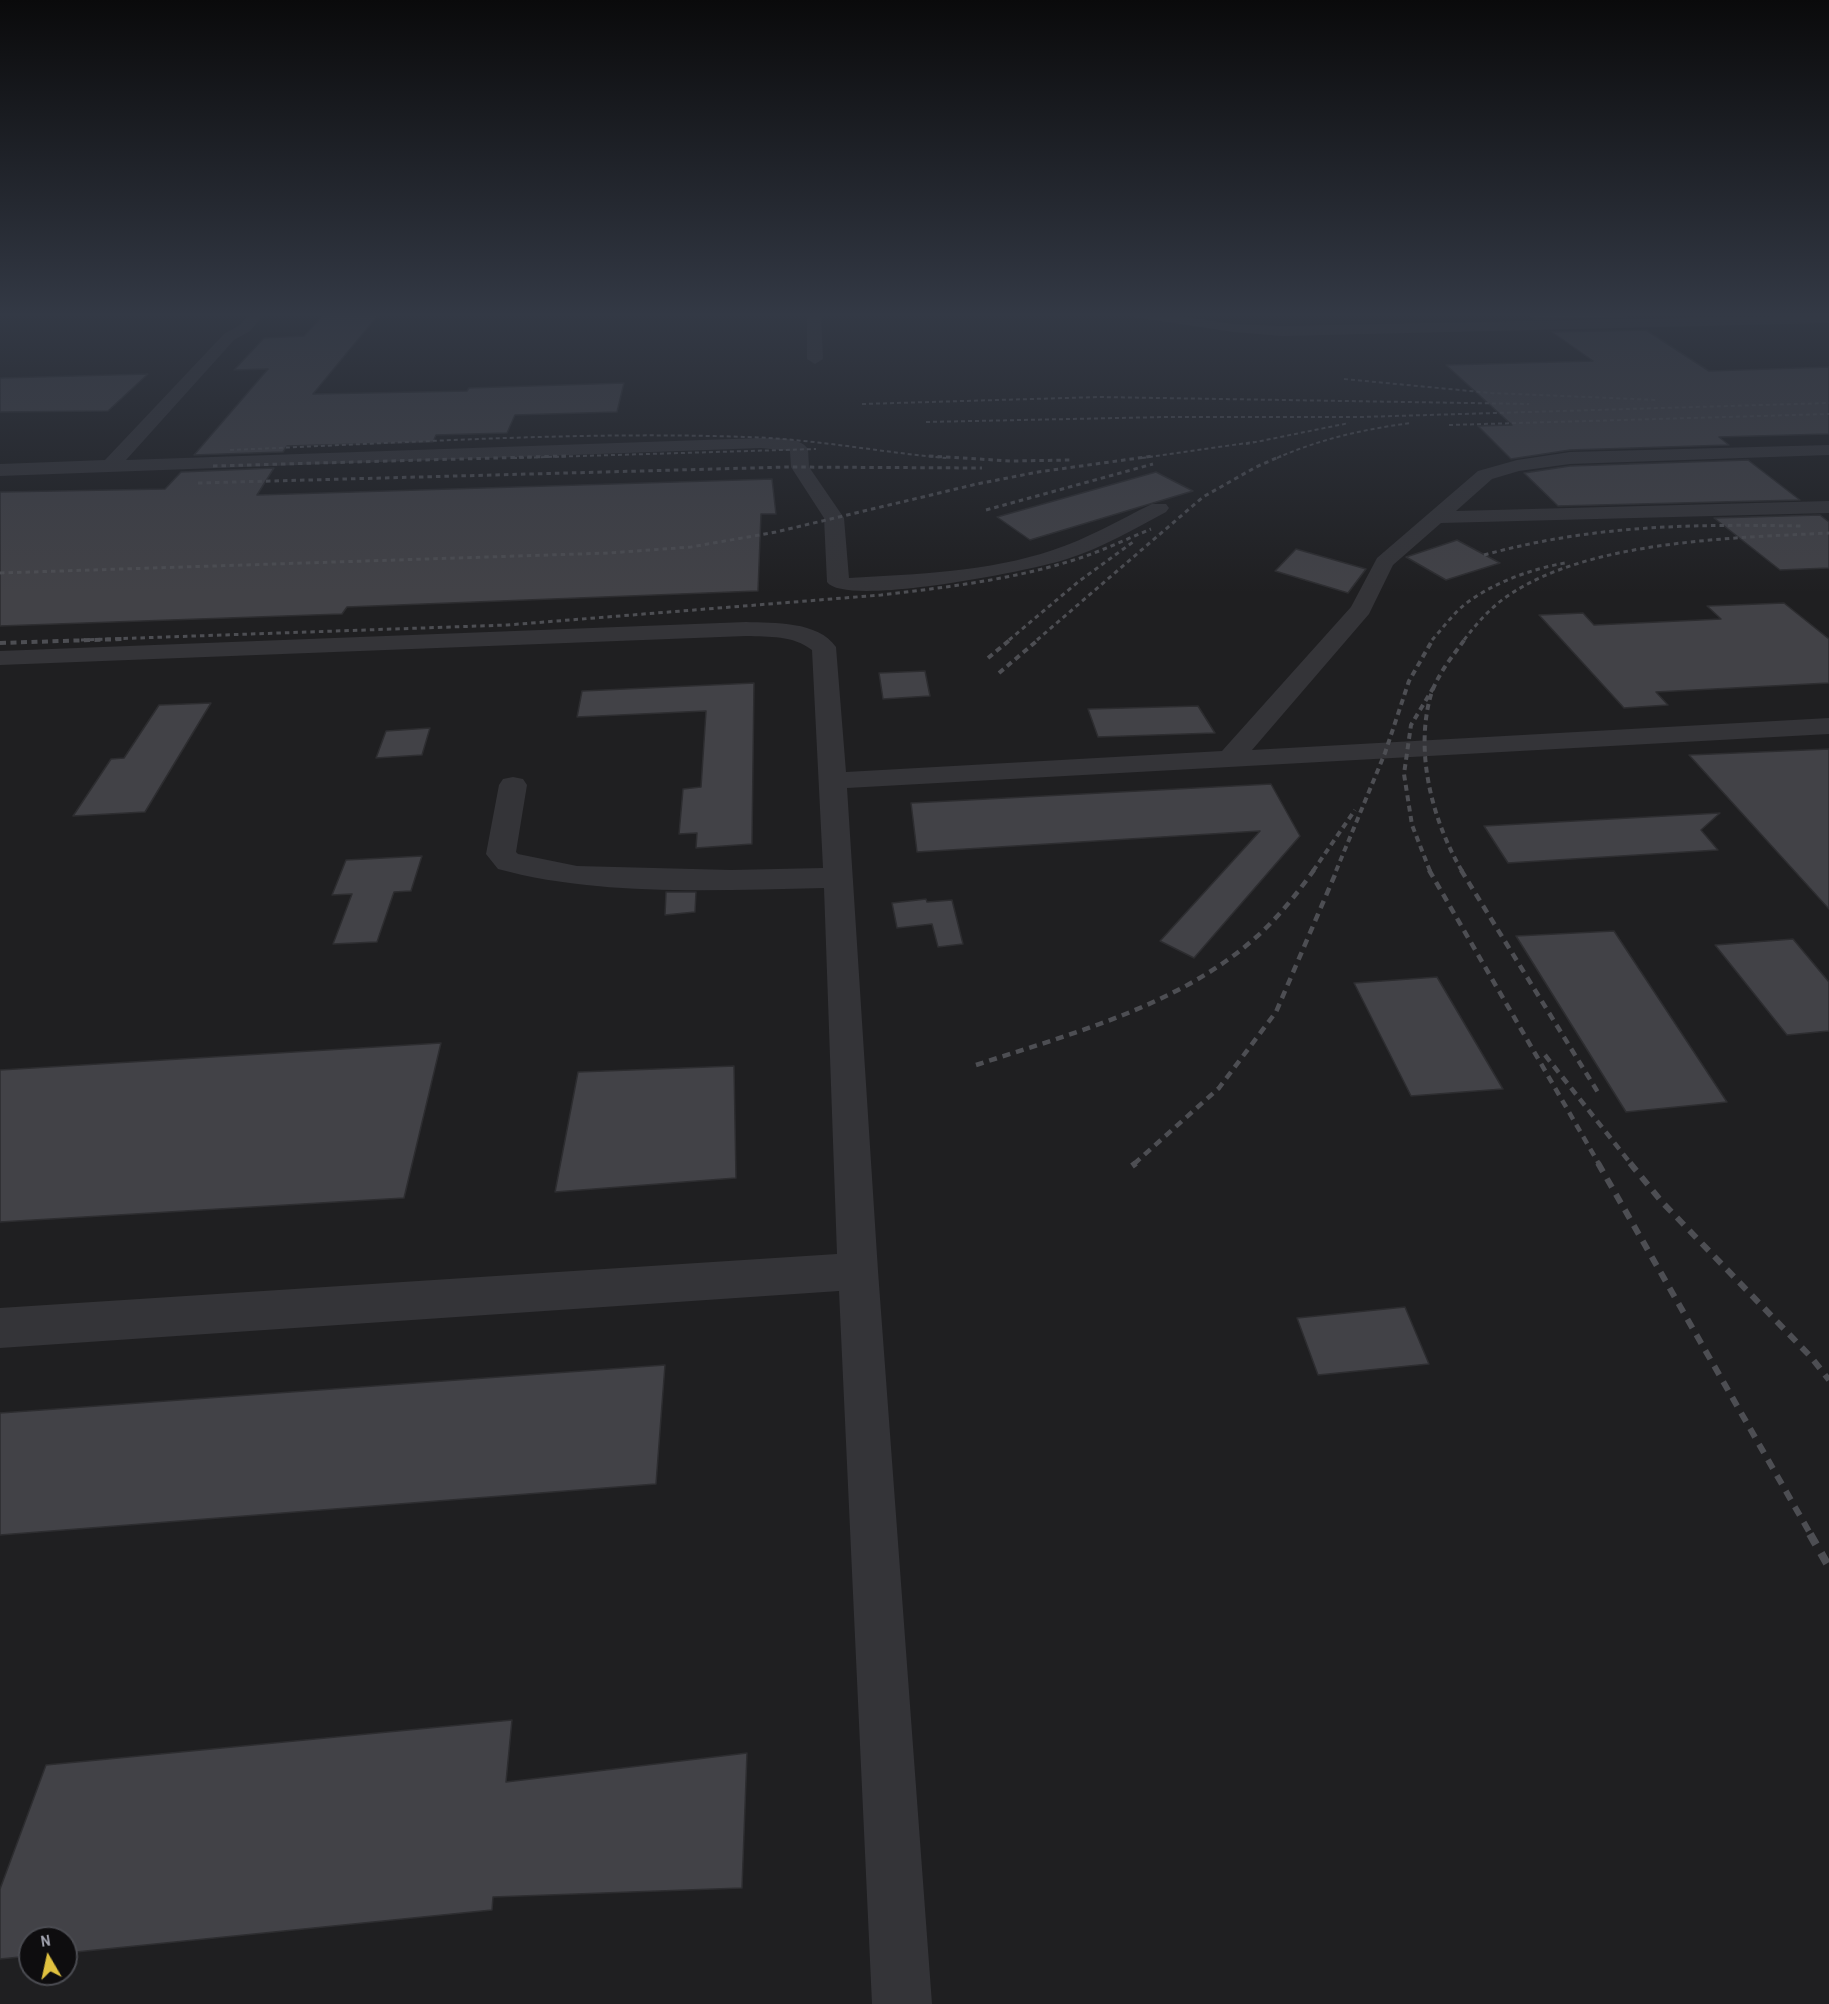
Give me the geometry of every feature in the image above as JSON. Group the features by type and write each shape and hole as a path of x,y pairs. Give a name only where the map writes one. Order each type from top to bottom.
{"lane":[{"path":"110,466 165,407"},
{"path":"0,470 254,458 761,442 795,446 799,449 800,467 834,518 838,582 848,585 982,574 1048,559 1106,535 1159,508"},
{"path":"1230,759 1361,609 1384,562 1485,475 1517,466 1570,458 1829,450"},
{"path":"1437,517 1829,507"},
{"path":"0,657 722,630 791,631 814,639 824,647 858,1271 902,2004"},
{"path":"833,781 1829,726"},
{"path":"513,785 501,854 508,862 577,876 731,880 838,878"},
{"path":"0,1328 858,1271"}],"shaded area":[{"path":"0,407 1829,407 1829,2004 0,2004"}],"building":[{"path":"0,407 113,407 108,411 0,412"},
{"path":"236,407 618,407 617,412 515,415 507,433 436,435 433,442 287,446 283,452 194,455"},
{"path":"1492,407 1829,407 1829,434 1719,437 1729,445 1570,450 1511,459 1478,426 1512,425"},
{"path":"1748,460 1800,500 1558,506 1524,473 1570,466"},
{"path":"274,468 257,495 772,479 776,514 761,514 758,591 347,607 342,614 0,626 0,492 165,489 181,472"},
{"path":"1156,472 1193,491 1030,540 997,517"},
{"path":"1820,515 1829,522 1829,568 1780,570 1714,518"},
{"path":"1457,540 1500,563 1446,580 1406,557"},
{"path":"1296,549 1366,569 1348,593 1275,571"},
{"path":"1784,603 1829,639 1829,683 1656,692 1668,705 1624,708 1539,615 1583,613 1594,625 1721,619 1707,606"},
{"path":"925,671 930,696 883,699 879,673"},
{"path":"754,683 752,844 696,848 697,833 679,834 683,789 701,787 706,711 577,717 582,691"},
{"path":"211,703 145,812 73,816 111,759 124,758 159,705"},
{"path":"1198,706 1215,733 1098,737 1088,709"},
{"path":"430,728 422,755 376,758 386,731"},
{"path":"1829,749 1829,909 1689,755"},
{"path":"1271,784 1300,836 1194,958 1160,941 1260,831 917,852 911,803"},
{"path":"1720,813 1701,830 1718,850 1508,863 1484,826"},
{"path":"422,856 411,891 394,892 377,942 333,944 352,894 332,895 346,860"},
{"path":"666,892 696,892 695,912 665,915"},
{"path":"926,899 927,902 952,900 963,944 938,947 932,924 897,928 892,903"},
{"path":"1614,931 1727,1102 1626,1112 1516,936"},
{"path":"1793,939 1829,982 1829,1031 1787,1035 1715,945"},
{"path":"1437,977 1503,1089 1411,1096 1354,983"},
{"path":"441,1043 404,1198 0,1222 0,1070"},
{"path":"734,1066 736,1178 555,1192 578,1072"},
{"path":"1405,1307 1429,1364 1318,1375 1297,1318"},
{"path":"665,1365 656,1484 0,1535 0,1413"},
{"path":"512,1720 506,1782 747,1753 742,1888 493,1897 492,1910 78,1952 78,1926 18,1926 18,1957 0,1959 0,1889 46,1765"}],"railway":[{"path":"926,422 1165,417 1361,417 1711,407"},
{"path":"1449,425 1829,414"},
{"path":"1246,444 1349,423"},
{"path":"1277,458 1310,445 1343,436 1411,423"},
{"path":"230,450 488,439 682,436 797,440 930,456"},
{"path":"1142,458 1254,442"},
{"path":"513,458 816,449"},
{"path":"213,466 566,456"},
{"path":"930,456 1011,461 1072,460"},
{"path":"930,456 946,458"},
{"path":"0,573 609,553 691,547 776,532 977,484 1038,472 1153,456"},
{"path":"1037,640 1203,497 1256,467 1281,456"},
{"path":"986,510 1153,464"},
{"path":"198,483 788,467 982,468"},
{"path":"1484,555 1564,538 1642,528 1720,525 1802,526"},
{"path":"81,640 507,625 881,595 958,585 1034,571 1083,557 1151,529"},
{"path":"1464,640 1474,627 1509,595 1542,577 1580,563 1664,545 1707,540 1829,533"},
{"path":"1009,640 1078,582 1133,542"},
{"path":"1432,640 1460,609 1487,590 1525,573 1565,563"},
{"path":"0,643 123,639"},
{"path":"988,658 1011,639"},
{"path":"999,673 1039,639"},
{"path":"1336,871 1385,753 1409,681 1433,639"},
{"path":"1435,686 1465,639"},
{"path":"1430,871 1412,825 1404,774 1411,725 1435,686"},
{"path":"1435,686 1426,720 1426,765 1429,788 1443,831 1462,871"},
{"path":"1313,871 1355,810"},
{"path":"976,1065 1122,1016 1192,983 1254,939 1286,906 1314,870"},
{"path":"1134,1164 1219,1088 1276,1012 1337,870"},
{"path":"1429,870 1599,1164"},
{"path":"1461,870 1599,1094"},
{"path":"1545,1055 1631,1164"},
{"path":"1132,1166 1136,1163"},
{"path":"1598,1163 1811,1535"},
{"path":"1630,1163 1662,1202 1811,1357 1829,1380"},
{"path":"1810,1534 1829,1567"}]}
